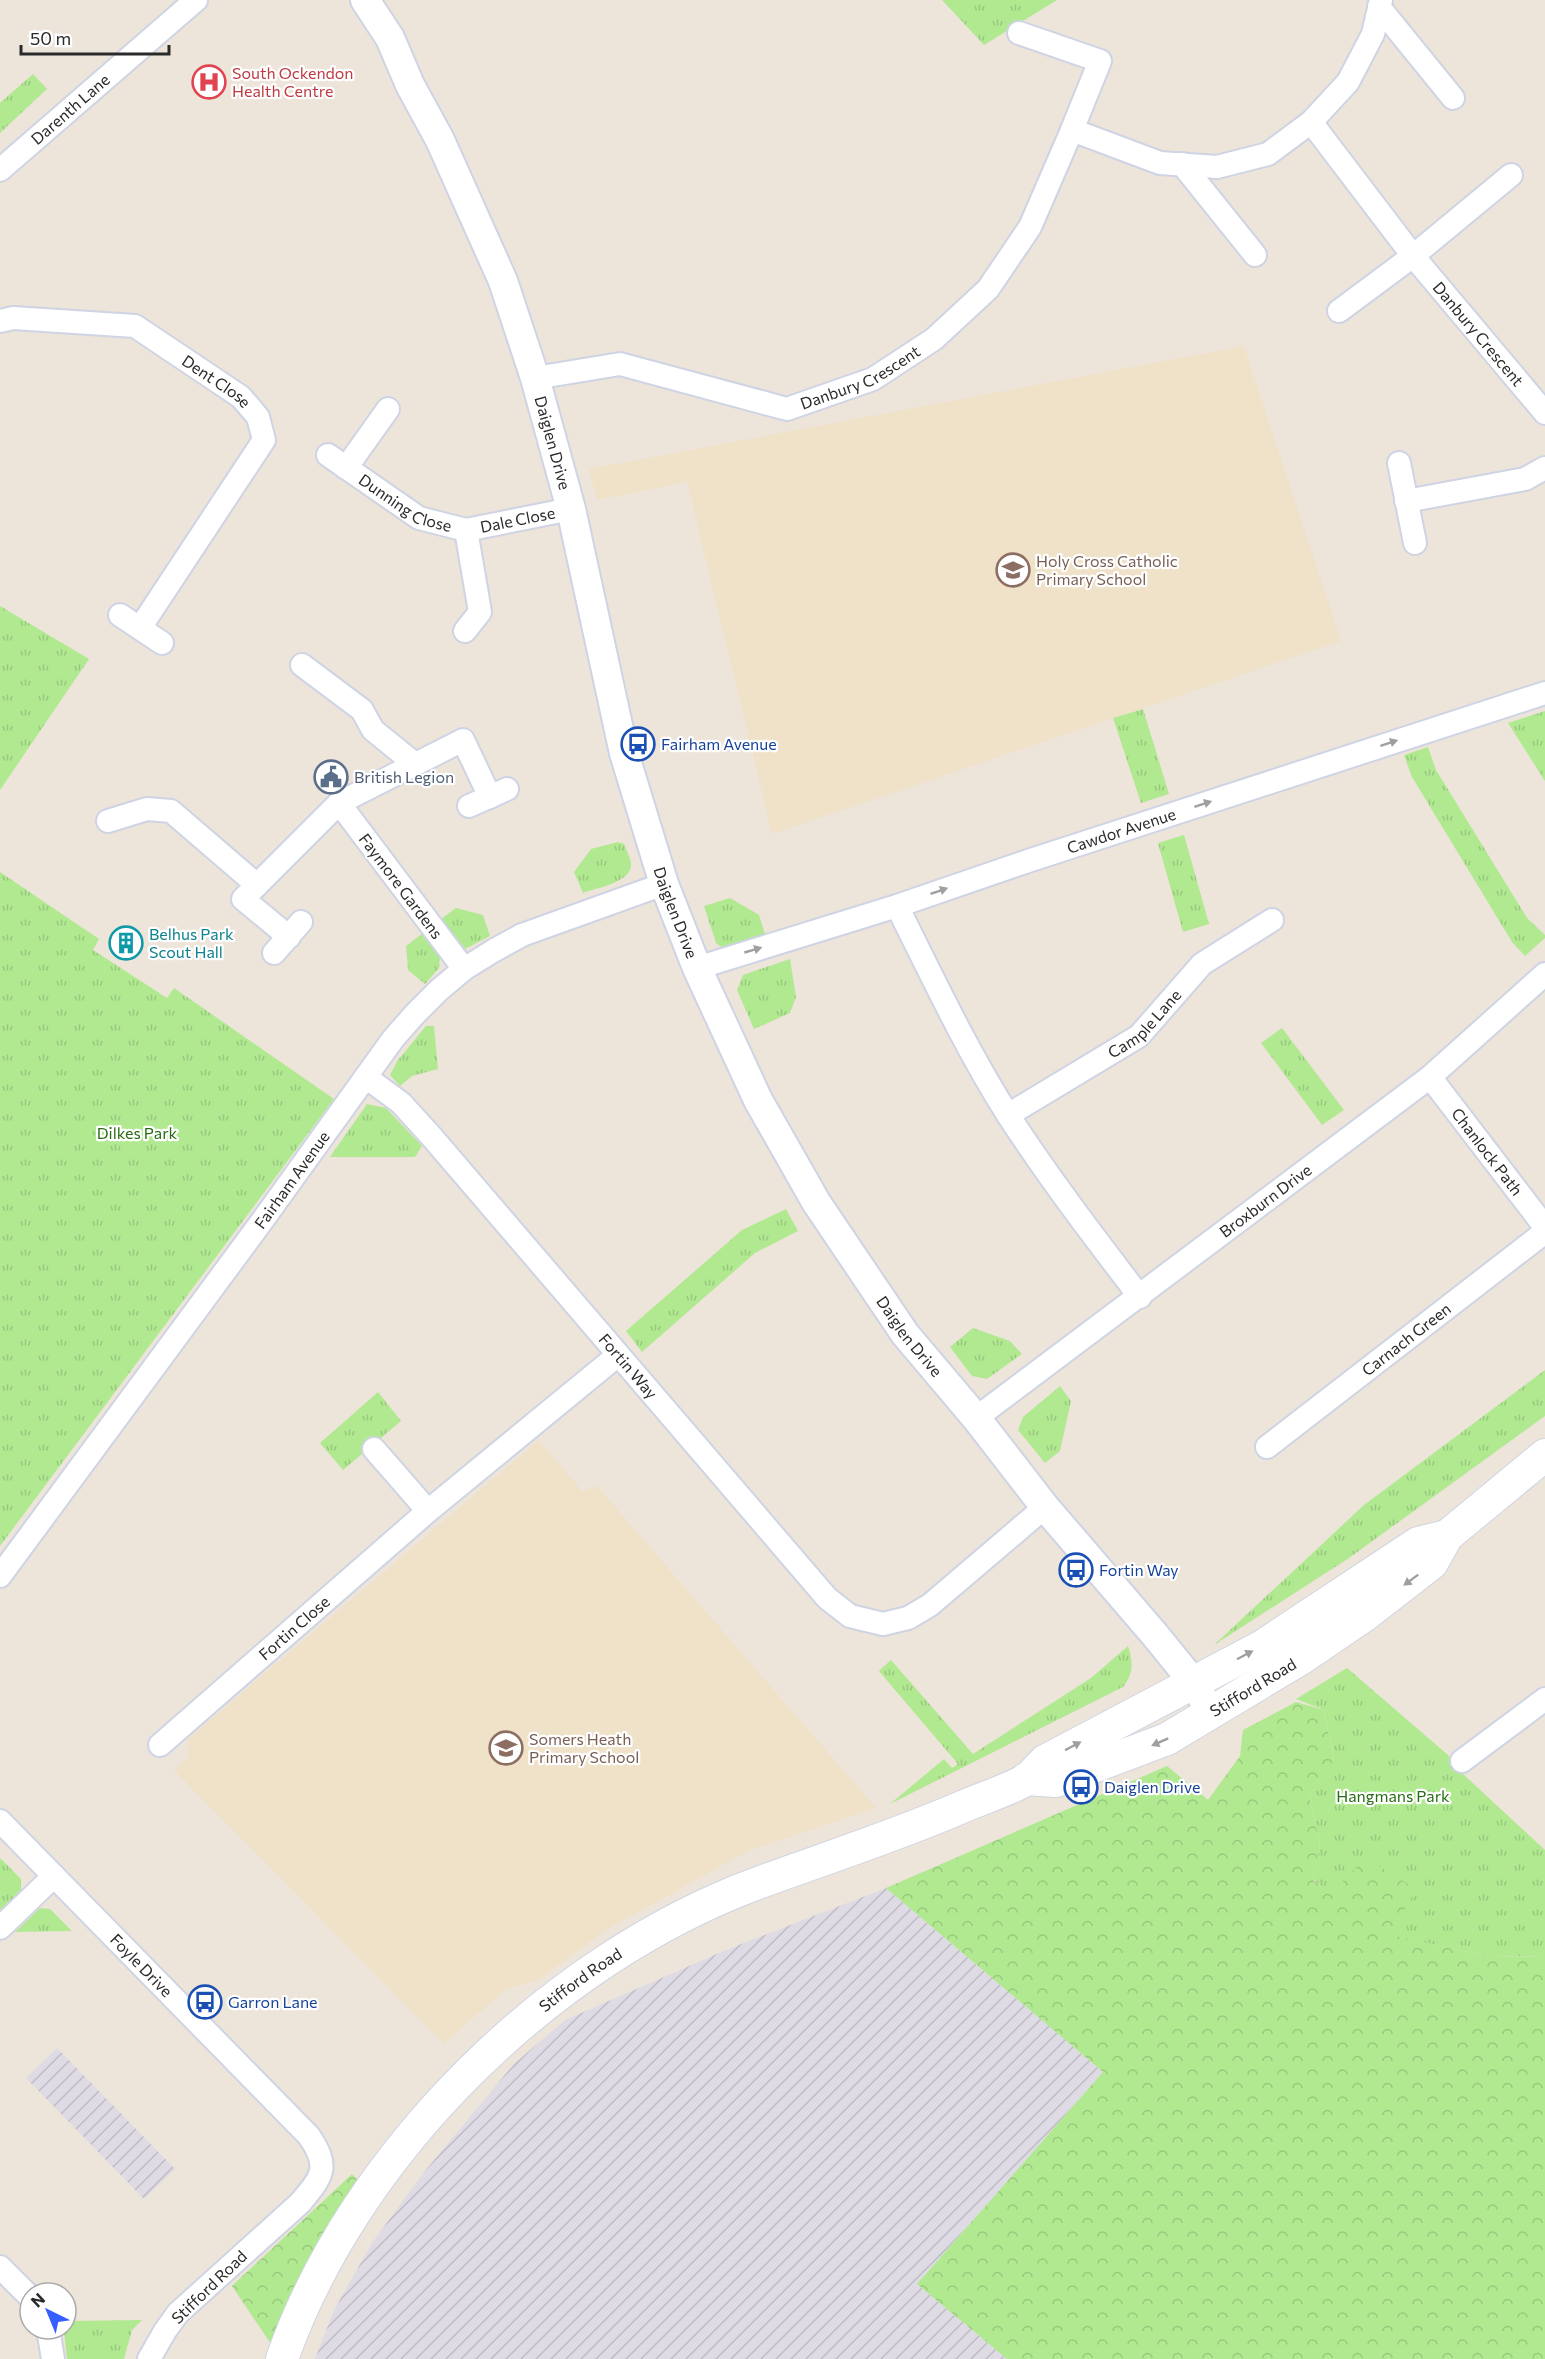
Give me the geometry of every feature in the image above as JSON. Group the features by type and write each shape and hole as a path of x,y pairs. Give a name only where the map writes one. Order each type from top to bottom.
{"main road":[{"name":"Stifford Road","path":"1026,1779 1056,1781 1167,1739 1302,1658 1365,1615 1432,1563 1447,1536 1545,1455"},
{"name":"Stifford Road","path":"282,2359 299,2316 321,2271 348,2224 383,2172 421,2124 464,2075 493,2047 617,1954 706,1905 756,1884 925,1823 1026,1779 1045,1761 1261,1647 1418,1543 1447,1536"}],"street":[{"name":"Darenth Lane","path":"0,170 196,0"},
{"name":"Daiglen Drive","path":"365,0 390,38 410,85 440,140 503,280 535,378 571,509 624,753 664,884 697,968 758,1100 816,1202 905,1334 976,1418 1045,1507 1194,1683 1211,1713"},
{"path":"1380,3 1453,98"},
{"path":"1072,130 1160,162 1217,167 1268,154 1311,122 1348,82 1373,34 1380,3"},
{"name":"Danbury Crescent","path":"535,378 620,364 787,409 873,379 934,339 988,289 1030,227 1100,61 1019,33"},
{"name":"Danbury Crescent","path":"1311,122 1413,256 1545,413"},
{"path":"1182,164 1256,255"},
{"path":"1339,311 1413,256 1511,174"},
{"name":"Dent Close","path":"0,321 13,318 135,326 241,397 258,417 264,440 140,628"},
{"name":"Dunning Close","path":"346,468 388,409"},
{"name":"Dunning Close","path":"328,455 419,518 466,530"},
{"path":"1399,464 1414,543"},
{"path":"1407,501 1525,478 1545,468"},
{"name":"Dale Close","path":"465,631 480,612 466,530 571,509"},
{"path":"120,615 162,643"},
{"path":"302,665 362,710 373,730 415,764"},
{"name":"Cawdor Avenue","path":"697,968 897,906 1042,856 1545,693"},
{"path":"288,938 243,899 339,803 463,740 499,793 469,806"},
{"name":"Faymore Gardens","path":"339,803 464,969"},
{"path":"108,821 147,809 171,811 257,885"},
{"name":"Fairham Avenue","path":"0,1576 367,1078 393,1039 414,1014 464,969 522,935 664,884"},
{"path":"897,906 955,1024 1008,1115 1071,1208 1140,1297"},
{"name":"Cample Lane","path":"1008,1115 1139,1036 1202,964 1272,920"},
{"name":"Broxburn Drive","path":"976,1418 1430,1077 1545,974"},
{"name":"Chanlock Path","path":"1430,1077 1545,1227"},
{"name":"Fortin Way","path":"367,1078 400,1103 431,1136 827,1598 850,1616 883,1624 908,1618 930,1605 1045,1507"},
{"name":"Carnach Green","path":"1267,1447 1545,1232"},
{"name":"Fortin Close","path":"160,1745 428,1511 618,1355"},
{"path":"374,1449 428,1511"},
{"path":"1462,1761 1545,1699"},
{"name":"Foyle Drive","path":"0,1821 309,2136"},
{"path":"0,1928 54,1876"},
{"name":"Stifford Road","path":"149,2359 178,2313 300,2203 313,2187 321,2174 321,2162 320,2152 309,2136"},
{"path":"0,2267 18,2285"},
{"path":"50,2341 53,2359"}],"shaded area":[{"name":"Holy Cross Catholic Primary School","path":"1244,346 1341,641 772,834 687,482 597,500 589,469"},
{"name":"Somers Heath Primary School","path":"539,1440 582,1491 597,1486 876,1808 748,1851 606,1930 539,1980 506,1989 444,2044 174,1770 188,1757 188,1739"},
{"path":"886,1888 1103,2072 917,2284 1007,2359 315,2359 334,2310 372,2243 425,2171 514,2064 565,2020 726,1950"},
{"path":"57,2048 175,2169 144,2199 26,2078"}],"green space":[{"path":"942,0 1057,0 984,45"},
{"path":"33,74 47,89 0,133 0,103"},
{"path":"0,606 89,659 0,790"},
{"path":"1143,709 1169,794 1141,803 1113,718"},
{"path":"1545,711 1545,781 1508,723"},
{"path":"1428,747 1436,770 1527,918 1545,935 1545,938 1525,956 1512,942 1412,777 1404,755"},
{"path":"1184,835 1209,924 1183,932 1158,843"},
{"path":"618,842 624,844 630,858 629,872 618,881 583,893 574,872 591,849"},
{"name":"Dilkes Park","path":"0,872 99,939 93,950 167,998 174,988 334,1099 0,1546"},
{"path":"730,898 759,915 766,937 727,951 716,943 704,906"},
{"path":"456,908 483,915 490,936 465,949 441,919"},
{"path":"423,933 440,957 439,968 425,984 408,970 406,946"},
{"path":"790,959 796,997 790,1013 754,1029 737,990 743,975"},
{"path":"426,1026 434,1026 438,1069 412,1076 400,1086 390,1075 398,1060"},
{"path":"1282,1028 1344,1110 1322,1125 1261,1043"},
{"path":"367,1104 386,1108 422,1146 415,1157 330,1157"},
{"path":"786,1209 798,1231 755,1253 642,1352 626,1331 742,1230"},
{"path":"973,1328 1010,1341 1022,1354 987,1379 972,1376 950,1347"},
{"path":"1545,1370 1545,1416 1349,1558 1214,1645 1364,1505"},
{"path":"1060,1386 1071,1401 1060,1451 1045,1463 1018,1430 1023,1417"},
{"path":"378,1392 401,1421 343,1470 320,1443"},
{"path":"1128,1646 1132,1667 1123,1687 890,1804 944,1759 952,1768 958,1764 879,1671 891,1660 973,1754 1091,1678"},
{"name":"Hangmans Park","path":"1347,1668 1448,1755 1463,1774 1545,1850 1545,1956 1490,1957 1390,1935 1330,1895 1313,1879 1320,1844 1309,1796 1334,1759 1324,1710 1296,1699"},
{"path":"1296,1702 1324,1710 1334,1760 1309,1796 1320,1844 1313,1880 1330,1894 1366,1858 1416,1889 1391,1935 1490,1957 1545,1956 1545,2359 1007,2359 917,2284 1103,2072 886,1888 1167,1766 1208,1800 1240,1756 1243,1730"},
{"path":"0,1858 21,1879 21,1890 0,1910"},
{"path":"40,1908 50,1909 72,1931 15,1932"},
{"path":"352,2174 361,2183 275,2344 269,2341 232,2286"},
{"path":"142,2320 132,2330 124,2359 67,2359 65,2341 78,2341 78,2321"}],"place":[{"name":"South Ockendon Health Centre","path":"209,82"},
{"name":"Holy Cross Catholic Primary School","path":"1013,570"},
{"name":"Fairham Avenue","path":"638,744"},
{"name":"British Legion","path":"331,777"},
{"name":"Belhus Park Scout Hall","path":"126,943"},
{"name":"Fortin Way","path":"1076,1570"},
{"name":"Somers Heath Primary School","path":"506,1748"},
{"name":"Daiglen Drive","path":"1081,1787"},
{"name":"Garron Lane","path":"205,2002"}]}
